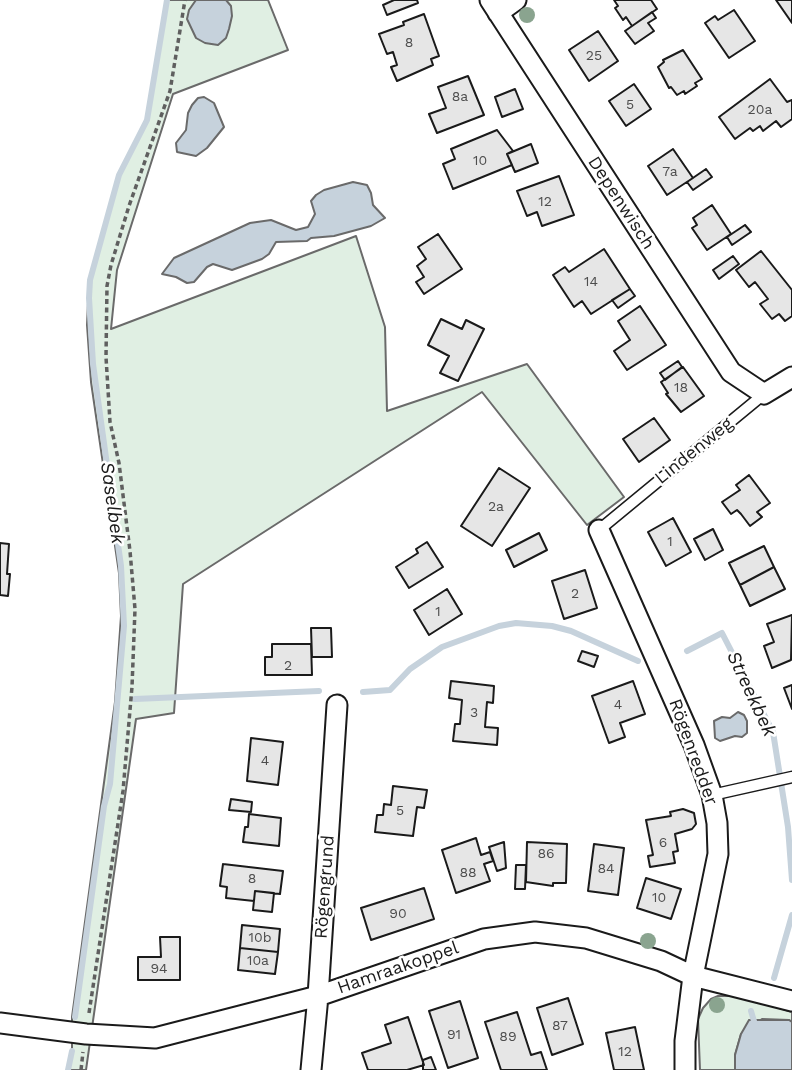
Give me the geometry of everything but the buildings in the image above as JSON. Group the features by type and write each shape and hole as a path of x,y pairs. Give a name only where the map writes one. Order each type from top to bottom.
{"street":[{"path":"494,7 516,0"},
{"name":"Depenwisch","path":"494,7 732,372 764,394"},
{"name":"Lindenweg","path":"764,394 792,377"},
{"name":"Rögenredder","path":"599,530 688,732 712,794 719,832 718,854 693,976 685,1041 685,1070"},
{"name":"Rögengrund","path":"311,1070 337,705"},
{"name":"Hamraakoppel","path":"0,1023 86,1034 155,1038 318,996 484,939 535,932 586,937 661,961 693,976 792,1001"}],"lane":[{"name":"Lindenweg","path":"599,530 764,394"},
{"path":"712,794 792,777"}],"path":[{"path":"86,1034 123,791 132,687 135,609 133,570 110,422 106,357 107,286 132,197 170,91 186,0"}],"green space":[{"path":"167,0 268,0 288,50 173,94 117,270 111,329 356,236 385,327 387,411 527,364 624,497 587,525 482,392 183,584 174,713 136,719 86,1070 68,1070 72,1051 72,1017 115,702 121,616 119,573 91,382 87,325 89,281 119,175 147,120"},
{"path":"718,996 741,996 792,1012 792,1022 762,1019 741,1034 735,1055 735,1070 700,1070 698,1019 703,1008"}],"shaded area":[{"path":"196,0 226,0 231,6 232,16 226,38 218,45 196,38 187,19"},
{"path":"204,97 214,103 224,127 207,148 196,156 177,152 176,143 186,130 188,113 198,98"},
{"path":"353,182 367,185 373,205 385,218 371,226 334,236 311,238 307,241 276,242 269,254 262,259 232,270 213,264 194,282 187,283 162,274 174,258 250,223 271,220 296,230 308,227 315,214 311,201 316,195"},
{"path":"738,712 744,715 747,721 747,733 742,737 735,736 720,741 715,738 714,721 722,717 730,718"},
{"path":"749,1020 792,1022 792,1070 735,1070 735,1055 741,1034"}],"waterway":[{"name":"Saselbek","path":"75,1017 104,806 110,784 124,626 121,566 93,364 90,280 119,175 147,120 167,0"},
{"name":"Streekbek","path":"363,692 390,690 410,669 442,647 499,626 516,623 552,626 571,631 638,661"},
{"name":"Streekbek","path":"687,651 722,633 773,732 788,827 792,880"},
{"name":"Streekbek","path":"135,699 319,691"},
{"name":"Streekbek","path":"774,978 792,915"},
{"name":"Streekbek","path":"751,1011 756,1028"},
{"name":"Saselbek","path":"68,1070 72,1051"}]}
